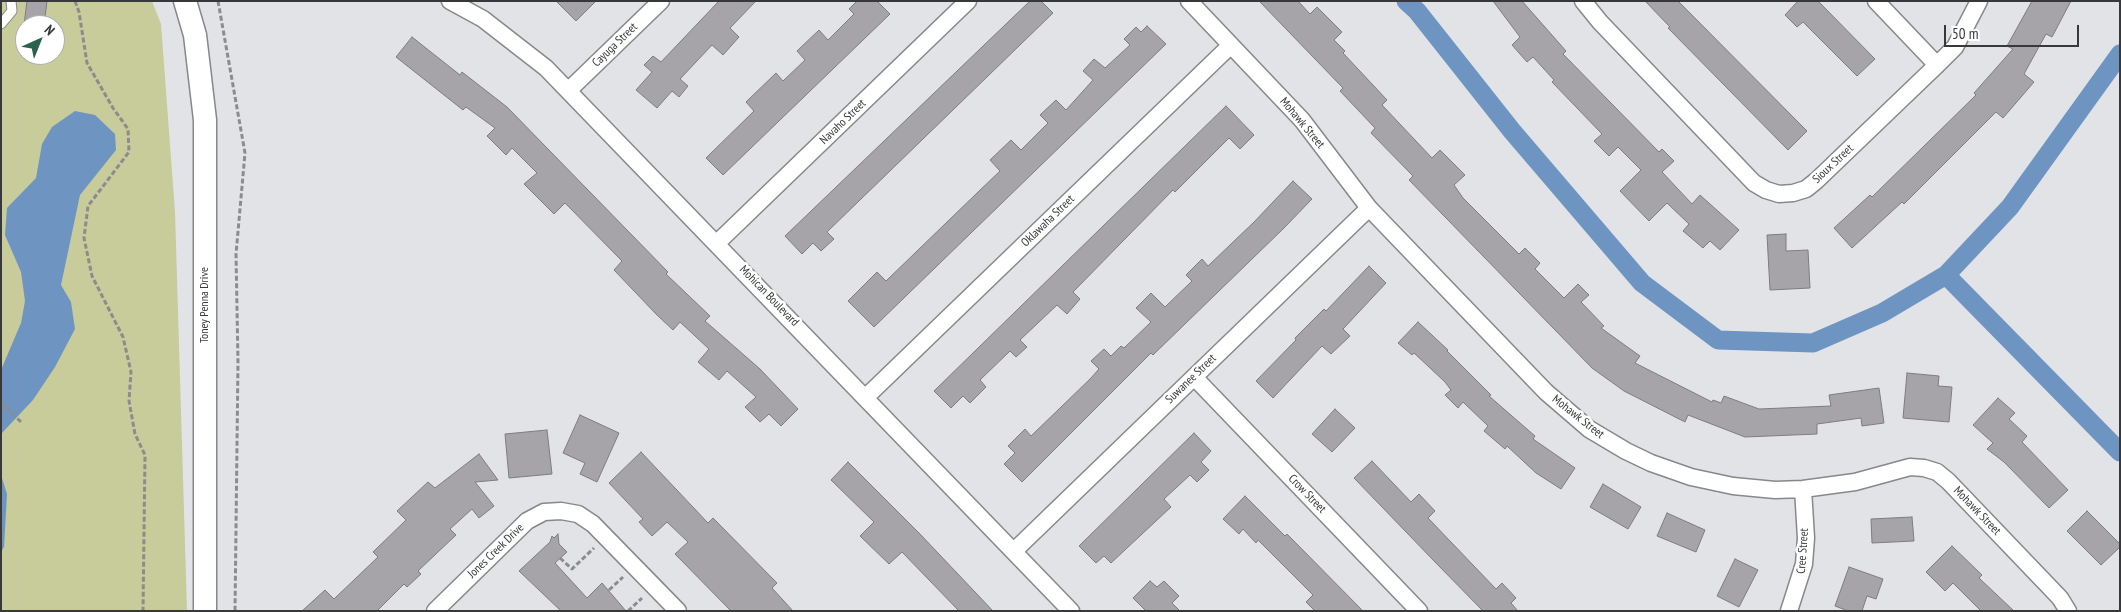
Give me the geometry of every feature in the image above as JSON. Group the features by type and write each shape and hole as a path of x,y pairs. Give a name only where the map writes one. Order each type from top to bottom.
{"street":[{"name":"Toney Penna Drive","path":"185,1 195,35 205,120 205,611"},
{"name":"Mohican Boulevard","path":"450,1 483,19 522,47 569,90 1071,611"},
{"name":"Cayuga Street","path":"569,90 660,1"},
{"name":"Navaho Street","path":"717,243 968,1"},
{"name":"Mohawk Street","path":"1189,1 1302,120 1369,208 1546,392 1567,411 1601,436 1651,463 1691,477 1733,486 1775,490 1803,489 1855,482 1910,467 1924,468 1937,472 1948,481 2060,598 2068,611"},
{"name":"Sioux Street","path":"1583,1 1600,22 1754,183 1766,190 1779,194 1793,193 1816,181 1937,65 1955,47 1978,1"},
{"path":"1876,1 1937,65"},
{"name":"Oklawaha Street","path":"866,397 1231,44"},
{"name":"Suwanee Street","path":"1014,551 1369,208"},
{"name":"Crow Street","path":"1194,377 1419,611"},
{"name":"Cree Street","path":"1789,611 1804,564 1806,538 1803,489"},
{"name":"Jones Creek Drive","path":"435,611 527,521 544,512 561,510 578,514 593,524 678,611"}],"lane":[{"path":"1,24 12,11 11,1"}],"path":[{"path":"75,1 79,12 88,63 113,108 128,130 129,152 88,206 84,238 92,276 123,337 132,372 129,401 135,434 145,455 143,611"},
{"path":"218,1 245,153 236,254 238,362 235,611"},
{"path":"1,403 21,422"},
{"path":"560,558 572,569 606,537"}],"green space":[{"path":"1,1 152,1 161,24 175,212 187,611 1,611"}],"water":[{"path":"75,111 95,115 115,134 116,150 80,195 61,285 71,302 75,329 55,367 33,400 1,434 1,370 21,323 25,301 21,272 5,235 7,208 36,178 42,144 52,127"},
{"path":"1,475 7,494 4,547 1,552"}],"building":[{"path":"27,1 47,1 45,15 25,15"},
{"path":"556,1 596,1 576,21"},
{"path":"719,1 756,1 730,28 739,37 723,55 712,45 680,79 688,86 679,97 672,91 657,108 636,90 652,72 644,65 653,56 661,62"},
{"path":"857,1 877,1 890,14 723,175 706,158 754,111 746,102 776,73 783,81 805,60 797,51 819,30 828,40 854,14 849,9"},
{"path":"1030,1 1041,1 1053,13 827,232 834,239 821,251 813,243 802,254 785,236"},
{"path":"1259,1 1298,1 1310,14 1317,7 1342,32 1334,40 1345,51 1343,53 1387,100 1382,105 1432,158 1440,150 1465,175 1454,185 1463,198 1519,254 1525,248 1540,263 1535,269 1564,298 1578,284 1589,295 1581,302 1604,326 1601,328 1640,356 1635,363 1712,402 1713,400 1721,403 1724,396 1759,409 1831,406 1829,395 1879,388 1884,423 1862,426 1861,418 1817,424 1817,434 1745,437 1688,415 1685,422 1624,391 1592,368 1409,180 1413,176 1371,133 1375,128 1340,91 1343,88"},
{"path":"1493,1 1522,1 1566,51 1563,54 1659,152 1662,149 1674,161 1662,172 1692,204 1700,195 1739,230 1720,250 1710,241 1703,248 1683,231 1689,224 1667,203 1649,221 1620,191 1641,170 1618,147 1609,156 1594,141 1602,134 1552,82 1554,80 1533,57 1527,62 1512,45 1520,37"},
{"path":"1645,1 1678,1 1807,131 1788,150 1668,28 1670,27"},
{"path":"1798,1 1818,1 1875,59 1857,76 1803,22 1797,27 1785,15"},
{"path":"2032,1 2071,1 2052,37 2046,34 2024,74 2034,82 2003,118 1996,112 1904,204 1902,202 1852,248 1834,228 1870,195 1872,197 1976,95 1974,93 2013,49 2007,46"},
{"path":"1147,26 1166,44 874,327 848,301 877,272 886,281 1000,171 990,160 1011,140 1021,150 1048,123 1040,115 1056,100 1066,110 1093,80 1083,71 1094,59 1105,68 1130,45 1124,39 1136,27 1141,32"},
{"path":"412,37 460,75 462,72 507,107 668,272 666,274 710,316 705,321 760,369 798,409 781,426 769,414 760,422 745,407 756,397 727,371 719,380 698,362 709,349 680,322 673,330 656,314 614,270 622,261 565,203 554,214 524,184 537,173 512,148 506,155 487,136 495,128 466,107 463,110 396,57"},
{"path":"1226,106 1254,135 1240,149 1229,138 1175,192 1173,190 1073,292 1080,299 1067,314 1057,305 1020,340 1027,347 1016,357 1010,351 980,380 986,387 970,403 963,396 951,408 934,391"},
{"path":"1293,181 1312,199 1153,355 1151,353 1022,482 1004,464 1015,453 1008,446 1025,429 1031,436 1090,379 1099,369 1091,361 1104,349 1111,356 1121,346 1124,348 1151,322 1136,308 1151,293 1165,307 1192,281 1186,275 1202,259 1208,266"},
{"path":"1786,234 1786,251 1808,250 1810,288 1770,290 1767,235"},
{"path":"1369,266 1386,283 1343,329 1350,336 1331,354 1322,346 1273,398 1256,381 1296,340 1295,338 1324,309 1326,311"},
{"path":"1418,322 1448,350 1491,395 1489,396 1535,436 1533,439 1575,468 1561,489 1536,473 1507,446 1505,449 1484,431 1488,426 1463,402 1458,408 1445,395 1451,390 1445,382 1414,353 1412,355 1398,343"},
{"path":"1907,373 1939,376 1938,386 1952,387 1949,422 1903,418"},
{"path":"1998,398 2015,413 2009,419 2027,436 2022,442 2068,490 2049,508 2004,462 1987,449 1993,443 1973,425"},
{"path":"1335,409 1355,428 1332,452 1312,434"},
{"path":"580,415 619,433 597,482 580,474 585,463 563,453"},
{"path":"547,430 552,474 509,478 505,434"},
{"path":"1194,433 1211,451 1201,462 1209,470 1197,482 1190,475 1164,499 1171,507 1111,563 1104,556 1096,563 1079,546"},
{"path":"641,452 708,523 713,518 777,583 772,588 793,611 731,611 675,554 688,542 667,522 652,536 639,522 643,519 609,483"},
{"path":"479,454 498,480 475,482 494,506 479,518 472,509 450,529 456,535 418,571 421,574 407,587 404,584 377,611 302,611 325,590 334,599 378,557 373,552 406,520 397,511 428,482 435,488"},
{"path":"1372,461 1411,502 1419,494 1435,511 1428,518 1496,589 1502,583 1516,598 1511,603 1518,611 1483,611 1435,562 1354,478"},
{"path":"848,462 993,611 959,611 902,552 889,564 860,536 874,522 831,480"},
{"path":"1603,484 1641,507 1628,529 1590,507"},
{"path":"1245,496 1285,536 1287,534 1363,611 1315,611 1306,602 1313,595 1258,540 1256,543 1243,529 1239,534 1223,519"},
{"path":"2087,511 2120,544 2120,547 2101,565 2067,531"},
{"path":"1667,513 1705,530 1696,552 1657,536"},
{"path":"1912,517 1914,541 1872,543 1871,519"},
{"path":"558,534 559,544 567,552 555,563 587,598 602,583 626,611 561,611 519,571 550,542 552,536 554,538"},
{"path":"1952,546 1982,575 1979,578 2014,611 1981,611 1953,583 1945,591 1926,572"},
{"path":"1735,559 1758,570 1739,607 1717,596"},
{"path":"1849,567 1883,579 1876,599 1867,596 1862,611 1848,611 1835,606"},
{"path":"1150,581 1157,587 1164,581 1179,596 1172,603 1180,611 1146,611 1133,598"}],"waterway":[{"path":"1406,1 1417,11 1512,131 1642,283 1718,340 1813,343 1882,313 1946,275"},
{"path":"2120,54 2010,207 1946,275 2120,452"}]}
